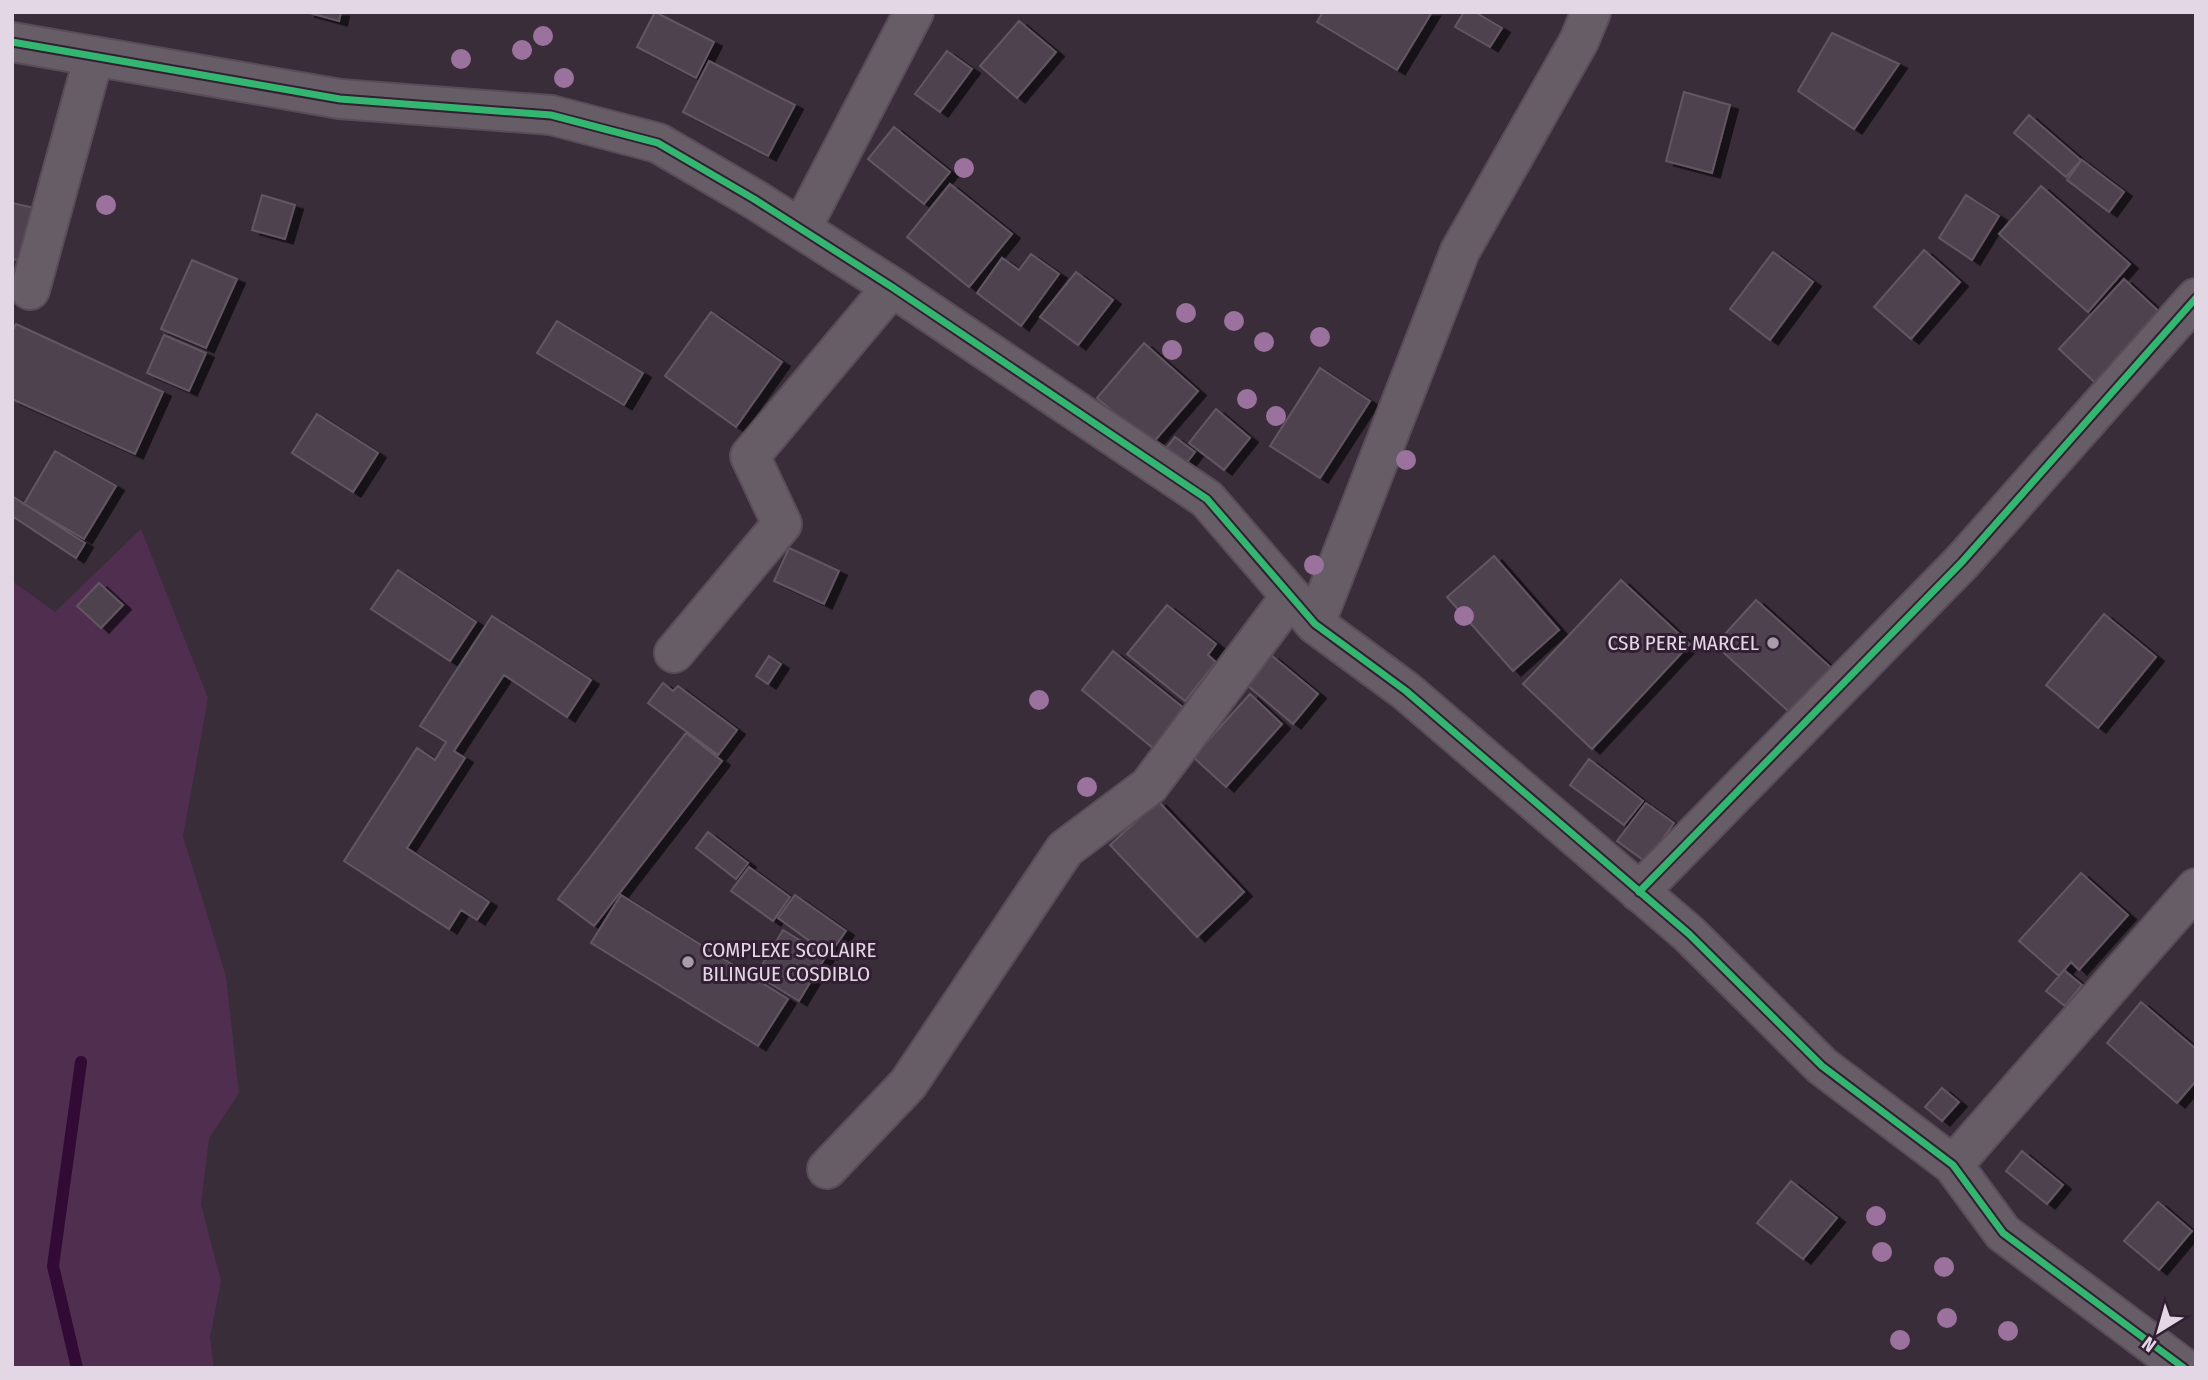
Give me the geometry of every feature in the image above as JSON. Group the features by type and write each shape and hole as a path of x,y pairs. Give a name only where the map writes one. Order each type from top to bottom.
{"street":[{"path":"801,229 914,12"},
{"path":"827,1169 908,1084 1065,849 1149,786 1303,610 1460,251 1579,41 1591,12"},
{"path":"12,42 340,99 551,115 658,143 801,229 1207,499 1303,610 1406,691 1689,934 1822,1066 1953,1165 2003,1233 2184,1368"},
{"path":"30,290 94,56"},
{"path":"674,653 782,523 750,456 892,287"},
{"path":"1639,892 1962,562 2196,298"},
{"path":"1953,1165 2196,888"}],"shaded area":[{"path":"141,529 208,698 183,836 226,976 239,1093 209,1138 201,1204 221,1281 210,1337 214,1368 12,1368 12,581 55,612"}],"building":[{"path":"306,12 341,12 339,21"},
{"path":"655,12 714,42 696,78 637,47"},
{"path":"1323,12 1432,12 1397,70 1317,22"},
{"path":"1464,12 1475,12 1502,28 1490,47 1455,27"},
{"path":"1019,21 1056,52 1017,98 980,66"},
{"path":"1832,33 1899,64 1854,129 1798,91"},
{"path":"947,51 972,69 940,112 915,94"},
{"path":"709,61 795,105 768,156 683,112"},
{"path":"1684,92 1730,105 1712,173 1666,161"},
{"path":"2029,115 2081,160 2066,177 2014,133"},
{"path":"894,127 950,172 924,204 868,159"},
{"path":"2082,160 2124,192 2109,212 2067,180"},
{"path":"950,184 1012,234 969,287 907,237"},
{"path":"2041,186 2130,264 2088,312 1999,234"},
{"path":"262,195 295,205 285,239 252,230"},
{"path":"1966,195 1999,216 1972,260 1939,238"},
{"path":"12,203 39,209 27,262 12,259"},
{"path":"1924,250 1960,282 1911,339 1874,307"},
{"path":"1773,252 1813,282 1770,340 1730,309"},
{"path":"1031,254 1059,274 1021,326 977,293 1002,258 1019,270"},
{"path":"192,260 237,279 206,348 161,329"},
{"path":"1076,272 1113,300 1078,345 1040,317"},
{"path":"2124,279 2166,318 2101,388 2059,349"},
{"path":"711,312 782,362 736,427 665,376"},
{"path":"557,321 643,373 624,405 537,353"},
{"path":"16,324 163,392 135,454 12,399 12,332"},
{"path":"164,335 206,353 189,391 147,373"},
{"path":"1144,343 1198,391 1151,445 1097,398"},
{"path":"1320,368 1370,401 1320,478 1270,446"},
{"path":"1216,409 1250,438 1224,470 1189,443"},
{"path":"317,414 378,453 353,492 292,453"},
{"path":"1175,437 1195,452 1178,474 1158,458"},
{"path":"55,451 116,486 84,539 24,504"},
{"path":"12,496 85,543 76,558 12,516"},
{"path":"789,548 839,571 824,604 774,581"},
{"path":"1494,556 1559,630 1513,671 1447,597"},
{"path":"398,570 476,622 450,661 371,609"},
{"path":"1621,580 1690,644 1592,749 1523,684"},
{"path":"99,583 123,605 101,628 77,606"},
{"path":"1756,600 1837,673 1796,718 1715,645"},
{"path":"1167,605 1216,644 1208,655 1216,662 1185,701 1127,654"},
{"path":"2104,614 2156,657 2098,728 2046,685"},
{"path":"492,616 591,680 567,717 504,675 454,751 465,758 407,848 489,902 477,920 461,910 449,929 344,861 417,748 435,760 446,742 420,726"},
{"path":"1113,651 1185,709 1153,748 1082,690"},
{"path":"1271,655 1318,694 1293,724 1247,685"},
{"path":"769,656 781,664 768,684 756,676"},
{"path":"663,683 673,691 678,686 737,730 718,755 648,703"},
{"path":"1250,694 1282,724 1226,787 1193,757"},
{"path":"686,733 722,761 594,926 558,899"},
{"path":"1589,759 1643,801 1624,825 1570,785"},
{"path":"1158,801 1244,892 1197,937 1110,845"},
{"path":"1646,803 1674,823 1646,862 1617,841"},
{"path":"708,832 748,863 736,879 696,848"},
{"path":"749,867 790,897 773,921 731,891"},
{"path":"2081,873 2128,915 2079,970 2071,962 2059,976 2019,941"},
{"path":"621,895 788,999 758,1046 591,943"},
{"path":"795,895 846,931 829,955 778,918"},
{"path":"783,930 826,956 799,1001 756,975"},
{"path":"2064,970 2082,985 2065,1006 2046,991"},
{"path":"2141,1002 2196,1049 2196,1081 2177,1103 2107,1043"},
{"path":"1942,1088 1959,1102 1942,1121 1925,1107"},
{"path":"2022,1151 2063,1185 2047,1204 2006,1171"},
{"path":"1791,1181 1837,1218 1803,1259 1757,1223"},
{"path":"2158,1202 2192,1231 2159,1270 2124,1241"}],"waterway":[{"path":"77,1368 53,1266 81,1062"}],"cycle path":[{"path":"12,42 340,99 551,115 658,143 754,199 892,287 1207,499 1315,624 1406,691 1689,934 1822,1066 1953,1165 2003,1233 2184,1368"},
{"path":"1639,892 1962,562 2196,298"}],"place":[{"name":"CSB PERE MARCEL","path":"1773,643"},
{"name":"COMPLEXE SCOLAIRE BILINGUE COSDIBLO","path":"688,962"}]}
